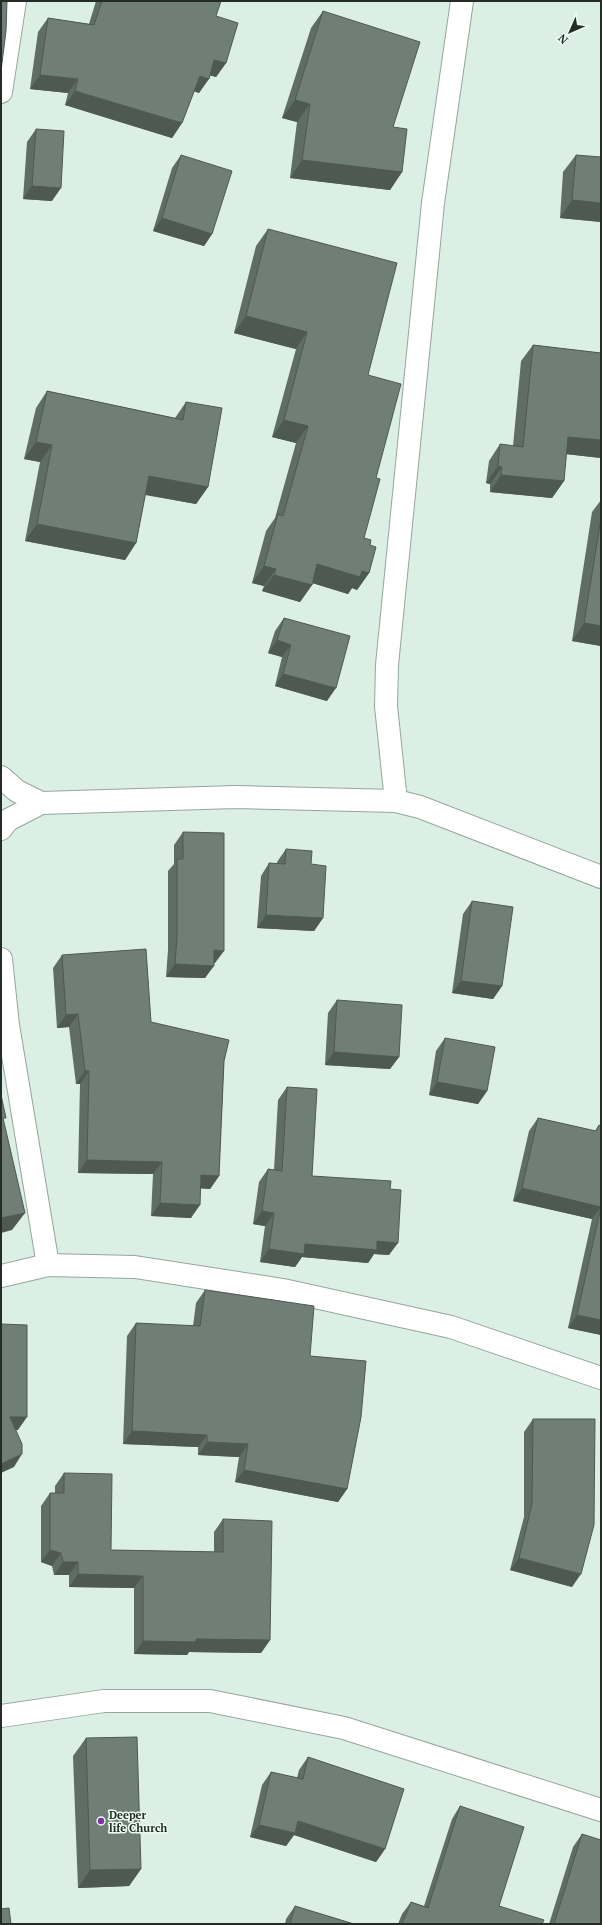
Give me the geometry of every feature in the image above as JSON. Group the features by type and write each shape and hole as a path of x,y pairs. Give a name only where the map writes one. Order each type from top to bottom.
{"street":[{"path":"1,92 15,1"},
{"path":"396,800 386,706 387,665 433,203 462,1"},
{"path":"1,777 17,791 41,804"},
{"path":"1,829 8,820 41,804 236,797 396,800 420,807 601,877"},
{"path":"1,959 8,1025 48,1265"},
{"path":"1,1276 48,1265 135,1267 283,1290 451,1327 601,1378"},
{"path":"1,1716 104,1701 210,1701 344,1728 601,1810"}],"building":[{"path":"1,1 7,1 6,31 1,71"},
{"path":"102,1 221,1 216,16 238,23 226,63 214,60 209,79 200,76 182,123 75,91 78,79 40,75 48,18 94,25"},
{"path":"323,11 420,42 393,127 407,129 402,172 302,160 310,104 295,100"},
{"path":"36,129 64,131 61,188 32,186"},
{"path":"181,155 232,171 212,234 162,218"},
{"path":"576,155 601,157 601,203 572,200"},
{"path":"268,229 397,263 368,375 401,384 376,478 380,479 364,538 371,540 370,545 376,547 369,573 362,571 360,577 317,564 312,585 274,575 276,569 264,566 278,514 283,516 308,426 284,420 307,332 246,316"},
{"path":"533,345 601,353 601,440 568,437 564,481 501,475 502,467 498,466 500,444 523,447"},
{"path":"47,391 183,420 186,402 222,408 208,487 149,476 136,543 37,524 52,445 36,442"},
{"path":"601,518 601,626 584,623"},
{"path":"284,618 350,636 336,688 283,674 291,645 277,640"},
{"path":"183,832 224,833 224,951 214,950 214,966 175,964 177,937 177,859 183,859"},
{"path":"286,849 312,851 311,864 326,866 323,918 266,915 269,863 285,864"},
{"path":"472,901 513,907 502,986 461,981"},
{"path":"146,949 151,1022 229,1040 224,1061 219,1176 201,1175 200,1205 160,1203 162,1162 87,1160 89,1071 85,1071 78,1014 66,1015 62,955"},
{"path":"337,1000 402,1005 399,1057 334,1052"},
{"path":"445,1038 495,1047 487,1091 437,1082"},
{"path":"287,1087 317,1089 312,1176 391,1181 390,1189 401,1190 398,1243 377,1241 377,1250 305,1244 304,1254 269,1249 274,1213 262,1211 268,1169 282,1171"},
{"path":"1,1095 6,1118 3,1118 25,1213 1,1218"},
{"path":"538,1118 596,1131 599,1125 601,1126 601,1207 522,1188"},
{"path":"601,1207 601,1320 577,1315"},
{"path":"205,1290 314,1306 310,1356 366,1361 361,1417 347,1489 244,1470 248,1444 207,1442 207,1435 132,1431 136,1323 200,1326"},
{"path":"1,1324 27,1325 27,1417 10,1417 22,1444 22,1454 1,1464"},
{"path":"533,1419 595,1419 594,1525 581,1574 519,1558 532,1504"},
{"path":"64,1473 112,1474 111,1550 223,1552 223,1519 272,1521 270,1640 196,1639 196,1642 143,1641 143,1576 78,1574 78,1562 63,1562 61,1553 50,1550 50,1493 64,1493"},
{"name":"Deeper life Church","path":"137,1737 141,1869 90,1870 86,1738"},
{"path":"308,1757 404,1789 385,1849 298,1821 295,1833 259,1825 271,1772 303,1779"},
{"path":"460,1806 524,1827 499,1906 544,1920 542,1924 402,1924 411,1902 428,1908"},
{"path":"582,1834 601,1840 601,1924 554,1924"},
{"path":"295,1906 354,1924 290,1924"},
{"path":"9,1908 11,1924 1,1924 1,1909"}],"place":[{"name":"Deeper life Church","path":"101,1821"}]}
